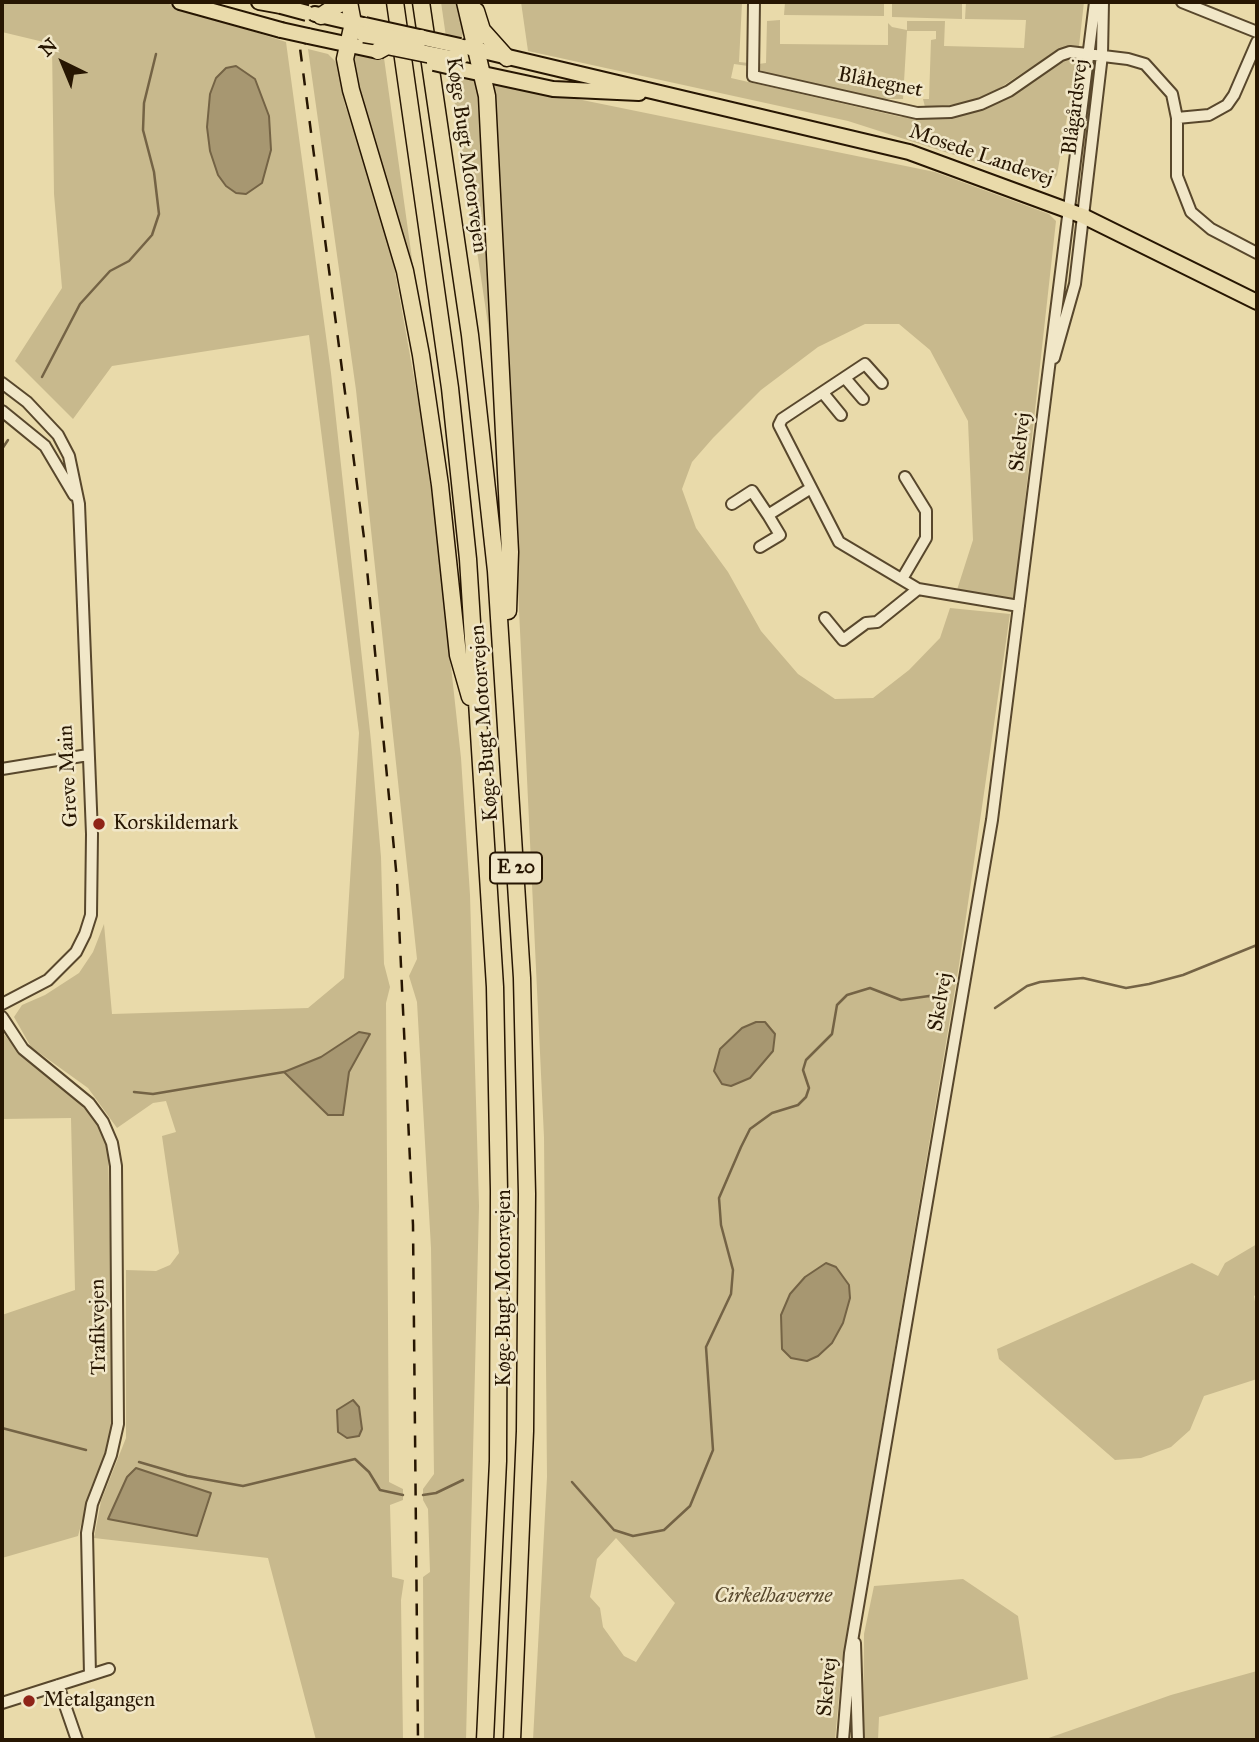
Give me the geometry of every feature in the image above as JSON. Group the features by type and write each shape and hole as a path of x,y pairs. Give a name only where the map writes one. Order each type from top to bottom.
{"highway":[{"path":"314,14 342,2"},
{"path":"349,2 362,37 387,46 451,59 464,55"},
{"name":"Køge Bugt Motorvejen","path":"395,2 450,388 468,559 495,987 499,1191 498,1461 485,1740"},
{"name":"Køge Bugt Motorvejen","path":"421,2 470,335 496,571 522,978 527,1194 525,1430 512,1740"},
{"path":"464,55 465,2"},
{"path":"474,2 482,30 507,58"},
{"path":"362,37 413,41 421,37"},
{"path":"362,37 345,59 351,90 405,271 421,355 440,485 458,655 479,729"},
{"path":"464,55 492,76 487,96 510,552 505,694"}],"main road":[{"path":"180,2 308,36 362,37"},
{"path":"260,2 314,14 362,37"},
{"name":"Mosede Landevej","path":"421,37 464,55 492,76 553,89 674,97"},
{"name":"Mosede Landevej","path":"464,55 507,58 639,86 674,97 882,144 1083,216 1257,302"}],"street":[{"name":"Blåhegnet","path":"754,2 753,76 917,113 951,111 981,104 1009,91 1060,55 1087,53 1145,64 1172,94 1177,118"},
{"name":"Blågårdsvej","path":"1068,210 1094,2"},
{"name":"Blågårdsvej","path":"1083,216 1102,55 1103,2"},
{"path":"1182,2 1257,32"},
{"path":"1257,42 1234,95 1227,104 1209,115 1177,118 1177,176 1191,212 1211,229 1257,253"},
{"name":"Skelvej","path":"843,1740 853,1637 992,820 1068,210"},
{"name":"Skelvej","path":"1050,371 1075,284 1083,216"},
{"path":"882,383 865,364 782,419 779,425 839,542 918,589 1019,607"},
{"path":"845,378 863,399"},
{"name":"Greve Main","path":"2,383 36,410 58,435 69,456 79,504 91,915 76,952 48,980 2,1004"},
{"path":"822,393 841,415"},
{"name":"Greve Main","path":"2,411 45,446 79,504"},
{"path":"902,579 926,538 926,511 905,477"},
{"path":"768,515 811,488"},
{"path":"732,504 752,491 768,515 780,535 760,547"},
{"path":"825,618 843,640 866,623 877,622 918,589"},
{"path":"2,769 88,755"},
{"name":"Trafikvejen","path":"2,1017 23,1049 89,1103 103,1122 112,1143 116,1166 118,1424 111,1455 92,1504 87,1534 90,1675"},
{"name":"Skelvej","path":"853,1637 856,1652 858,1740"},
{"path":"2,1703 109,1670"},
{"path":"58,1685 77,1740"}],"green space":[{"path":"2,2 163,2 286,42 331,373 371,741 381,857 384,964 390,987 386,1003 389,1482 403,1489 403,1500 390,1505 392,1577 404,1580 401,1600 403,1740 316,1740 268,1558 94,1538 101,1501 126,1438 126,1270 156,1271 170,1265 179,1253 162,1136 176,1132 166,1101 153,1103 117,1128 88,1088 31,1047 14,1017 22,1005 45,995 79,973 93,952 104,924 112,1014 308,1008 344,978 359,733 309,335 112,366 73,419 15,361 62,288 54,194 52,44 2,32"},
{"path":"441,2 459,2 465,26 461,40 446,37"},
{"path":"521,2 742,3 739,62 749,63 748,66 734,64 731,78 901,117 956,115 1072,56 1077,59 1057,175 1053,181 1045,184 848,121 528,51"},
{"path":"785,2 884,2 884,16 784,15"},
{"path":"892,2 962,2 962,19 892,17"},
{"path":"966,2 1084,2 1079,46 1056,51 989,95 971,103 925,107 923,99 929,99 931,40 936,39 936,31 907,31 903,99 875,99 769,75 757,68 758,64 766,63 767,21 780,20 780,44 888,45 888,23 892,27 907,30 907,21 945,21 944,46 1024,48 1026,20 965,19"},
{"path":"308,49 328,54 338,64 345,105 371,178 393,261 428,455 461,758 470,895 479,1206 466,1740 424,1740 423,1577 430,1572 428,1509 423,1500 423,1489 434,1474 431,1248 417,1002 409,976 417,959 356,390"},
{"path":"362,53 384,58 424,345 356,91 351,59 353,54"},
{"path":"460,75 480,80 495,371 453,91"},
{"name":"Cirkelhaverne","path":"494,82 935,172 1049,214 1056,221 1014,600 956,593 973,540 968,421 930,350 899,324 865,324 818,347 761,390 692,462 682,489 696,528 728,572 761,631 798,674 835,699 873,698 909,670 940,638 950,608 1010,614 959,965 842,1664 835,1740 533,1740 547,1477 544,1137","holes":["616,1538 675,1603 636,1662 624,1656 603,1627 600,1608 590,1597 597,1559"]},
{"path":"2,1032 25,1059 81,1105 99,1124 108,1148 114,1417 109,1452 91,1487 78,1536 2,1558 2,1315 75,1290 71,1118 2,1119"},
{"path":"1257,1244 1257,1294 1254,1296 1257,1313 1257,1379 1204,1396 1190,1430 1171,1447 1141,1458 1115,1460 999,1359 997,1349 1192,1263 1218,1276 1225,1263"},
{"path":"963,1579 1018,1616 1028,1679 879,1717 878,1740 863,1740 864,1634 874,1586"},
{"path":"1257,1671 1257,1738 1043,1740 1171,1695"}],"shaded area":[{"path":"236,66 255,79 269,116 271,150 262,183 246,194 236,193 226,186 218,175 210,151 207,127 210,94 216,78 226,68"},
{"path":"756,1022 765,1022 775,1034 773,1051 750,1078 731,1086 722,1084 714,1071 720,1049 742,1028"},
{"path":"359,1032 370,1034 349,1072 343,1115 328,1115 284,1072 321,1057"},
{"path":"826,1263 836,1267 849,1285 850,1298 843,1323 832,1343 818,1356 807,1361 791,1358 782,1349 781,1315 790,1294 805,1277"},
{"path":"353,1400 359,1407 362,1429 359,1436 347,1438 338,1432 337,1410"},
{"path":"136,1468 211,1493 197,1536 108,1519 127,1477"}],"waterway":[{"path":"42,377 80,304 110,271 129,261 152,235 159,214 154,172 143,130 144,103 156,54"},
{"path":"2,449 8,440"},
{"path":"995,1008 1027,986 1040,982 1083,978 1126,988 1183,975 1257,945"},
{"path":"572,1482 614,1530 633,1536 664,1530 690,1506 713,1450 706,1347 731,1294 733,1270 721,1225 719,1198 741,1147 750,1129 772,1113 798,1105 806,1097 809,1088 803,1070 806,1060 832,1034 837,1005 847,995 870,988 901,1000 929,996 943,999"},
{"path":"134,1092 153,1094 284,1072"},
{"path":"2,1428 86,1450"},
{"path":"139,1462 187,1476 243,1486 355,1459 369,1472 380,1490 403,1495"},
{"path":"423,1495 436,1493 463,1480"}],"railway":[{"path":"294,2 364,538 397,880 413,1225 418,1740"}],"place":[{"name":"Korskildemark","path":"99,824"},
{"name":"Metalgangen","path":"29,1701"}]}
